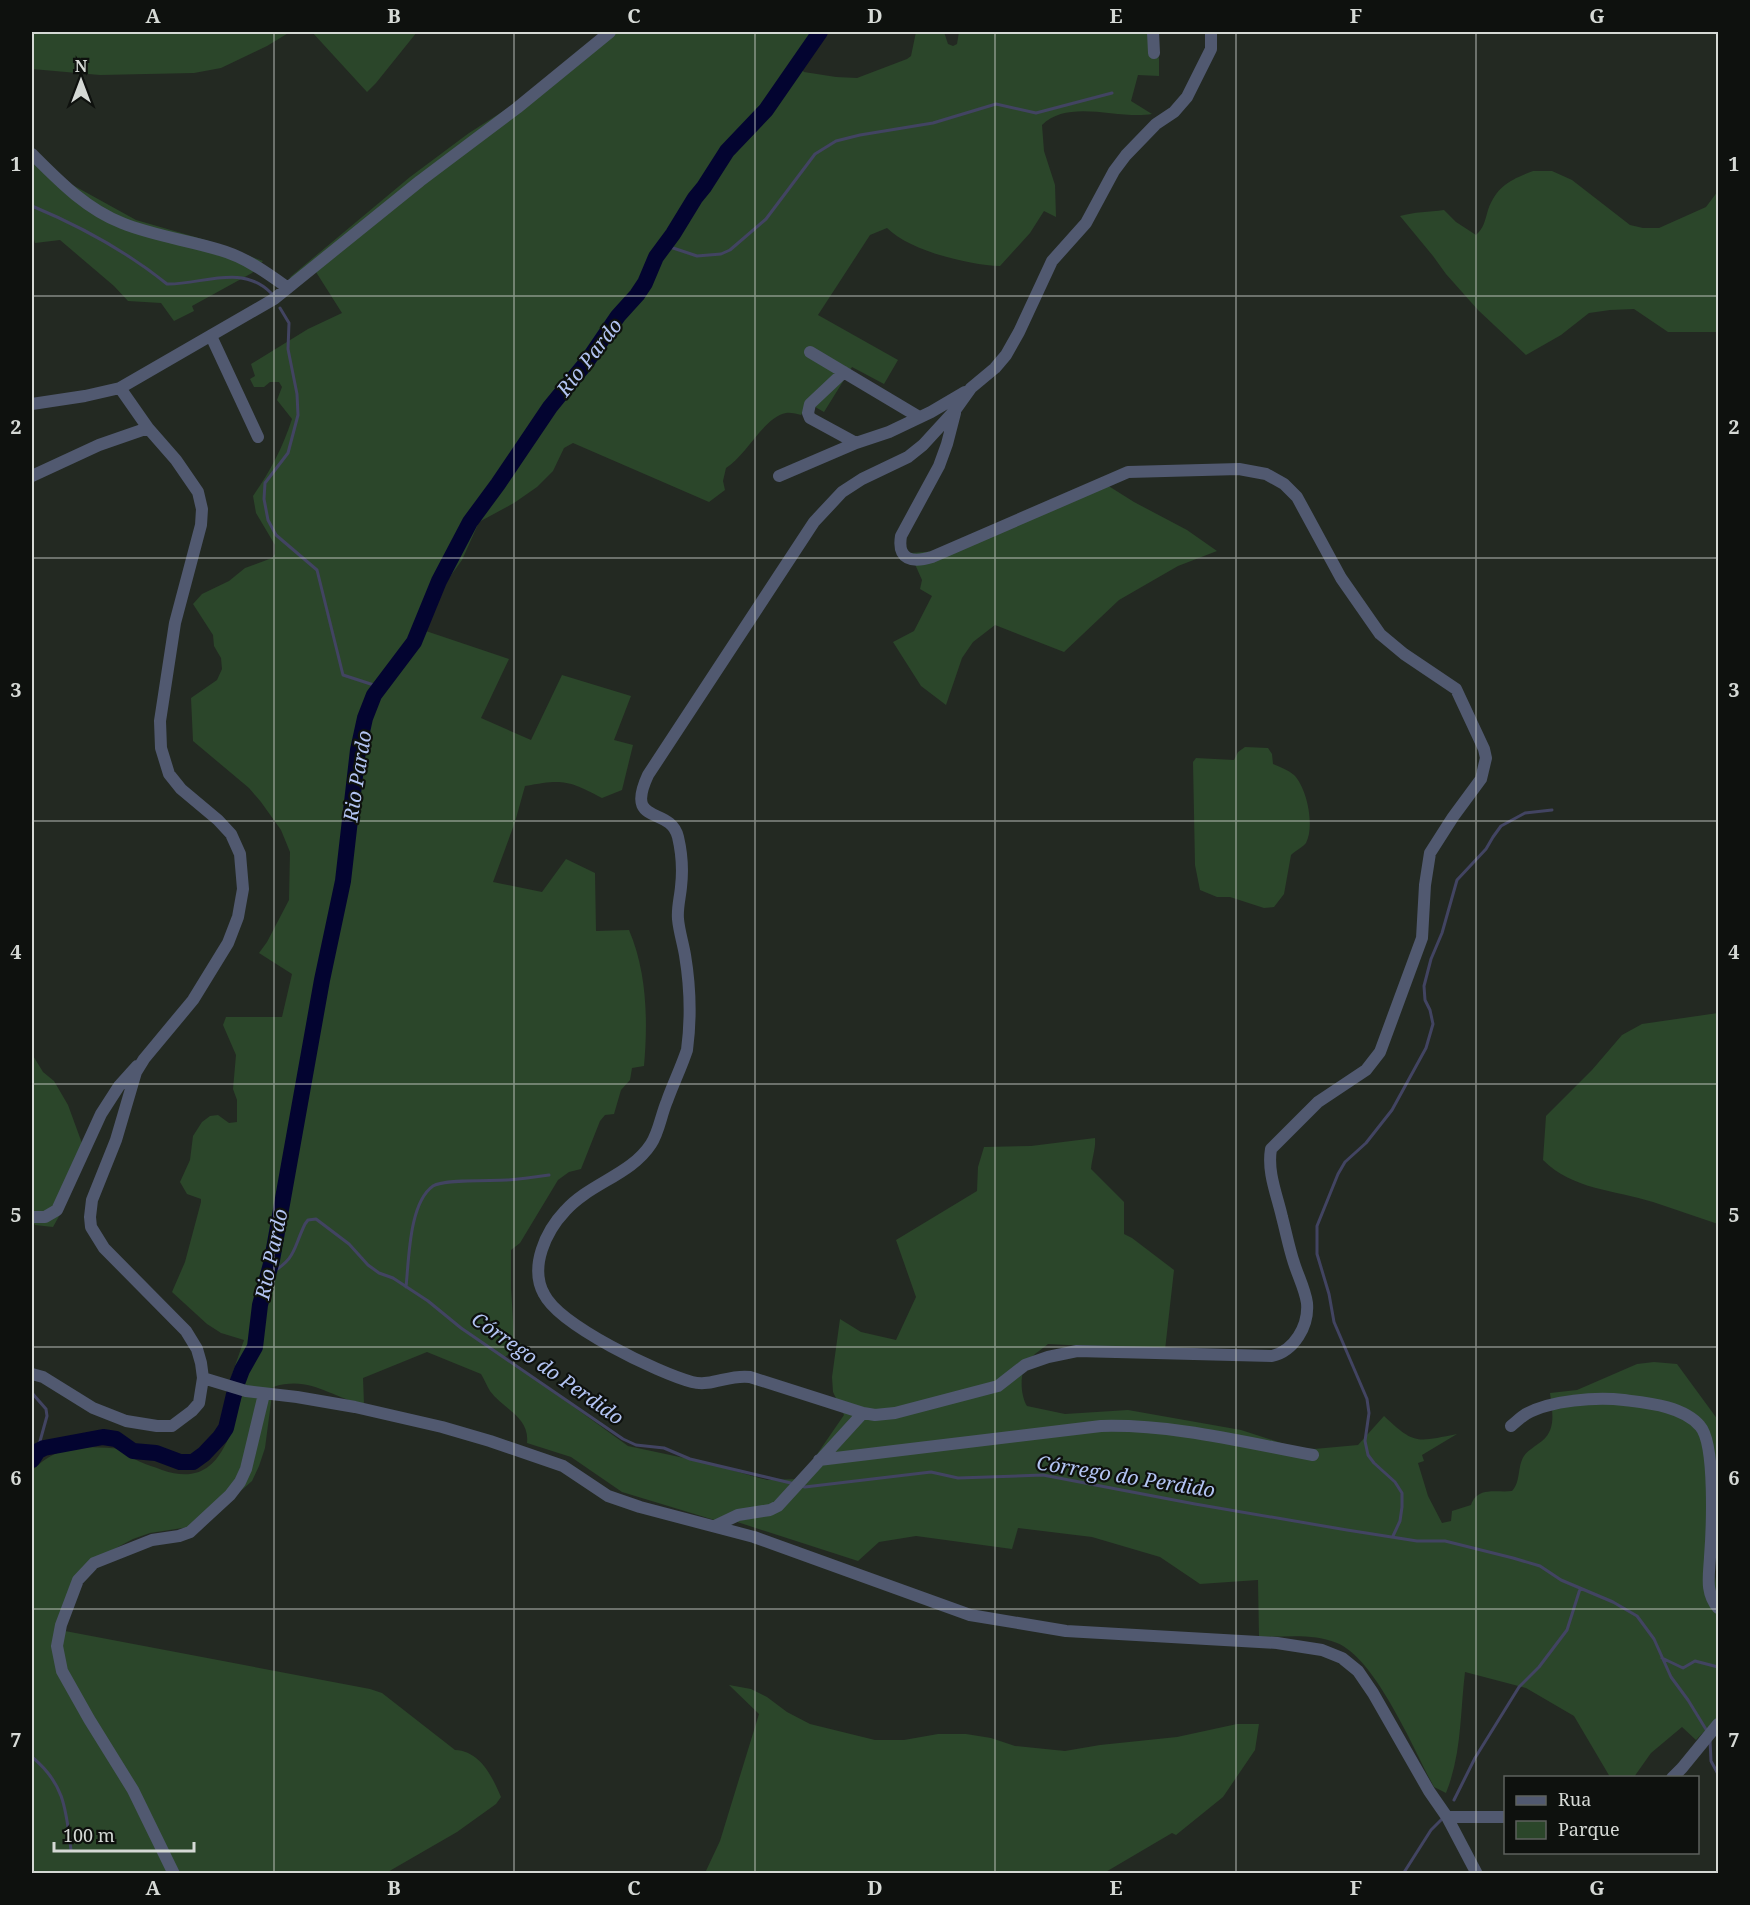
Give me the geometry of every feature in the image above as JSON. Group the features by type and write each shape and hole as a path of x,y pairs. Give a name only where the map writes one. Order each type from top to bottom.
{"street":[{"path":"32,403 85,396 120,387 274,299 420,181 518,108 610,32"},
{"path":"1153,32 1154,53"},
{"path":"779,476 856,443 889,432 919,417 971,388 995,368 1006,355 1019,332 1052,261 1086,223 1114,171 1126,154 1156,124 1174,112 1187,98 1211,49 1211,32"},
{"path":"32,154 65,187 92,208 150,232 231,254 259,268 288,288"},
{"path":"211,336 258,437"},
{"path":"810,352 919,417"},
{"path":"844,372 810,404 808,414 810,418 856,443"},
{"path":"32,1217 45,1217 57,1210 100,1114 119,1086 192,1000 228,944 238,917 243,890 240,854 231,834 181,789 169,774 161,748 160,721 175,623 201,525 202,509 198,492 176,460 148,428 120,387"},
{"path":"956,409 939,466 901,536 899,547 902,554 910,560 932,557 1128,472 1239,469 1266,474 1284,484 1297,497 1341,578 1380,634 1404,654 1456,689 1486,758 1482,779 1453,817 1430,853 1425,885 1422,938 1380,1052 1366,1070 1318,1102 1270,1149 1270,1172 1293,1262 1307,1304 1306,1319 1290,1348 1281,1354 1272,1356 1077,1352 1048,1357 1025,1365 998,1386 895,1413 875,1415 750,1377 733,1376 707,1383 690,1381 637,1360 598,1340 554,1307 544,1294 539,1265 542,1248 549,1232 565,1210 599,1183 637,1162 652,1144 687,1050 689,1036 687,970 677,917 682,864 680,846 676,831 669,824 646,811 641,804 641,789 813,522 842,492 862,479 908,457 923,445 956,409 971,388"},
{"path":"32,476 99,445 148,428"},
{"path":"32,1374 43,1377 93,1408 140,1425 172,1426 199,1403 203,1378 201,1363 197,1349 186,1331 104,1248 91,1227 92,1200 116,1140 136,1072 144,1059"},
{"path":"203,1378 264,1395 297,1396 355,1407 480,1438 563,1466 608,1496 640,1507 754,1537 970,1615 1066,1631 1277,1643 1322,1650 1342,1658 1358,1671 1429,1791 1447,1817 1477,1874"},
{"path":"174,1874 133,1790 62,1671 57,1646 61,1625 78,1580 94,1563 152,1540 190,1532 230,1495 246,1469 264,1395"},
{"path":"1511,1426 1525,1415 1547,1406 1599,1399 1654,1404 1692,1419 1700,1426 1706,1435 1708,1444 1711,1480 1711,1554 1708,1587 1710,1596 1719,1608"},
{"path":"715,1526 738,1515 770,1510 778,1506 863,1413"},
{"path":"819,1460 1101,1426 1128,1425 1163,1428 1313,1455"},
{"path":"1674,1776 1711,1733"},
{"path":"1447,1817 1504,1817"}],"green space":[{"path":"32,32 290,32 221,68 194,73 100,75 32,69"},
{"path":"312,32 417,32 367,92"},
{"path":"607,32 826,32 800,68 804,72 836,77 857,78 907,59 911,56 916,32 944,32 948,44 953,46 957,44 959,32 1154,32 1159,59 1159,76 1138,75 1131,101 1152,114 1080,111 1053,117 1042,125 1044,151 1055,185 1056,217 1044,211 1030,233 1000,266 957,260 925,250 897,236 887,228 870,235 818,315 898,360 884,384 852,367 824,412 808,403 801,415 788,413 778,416 726,468 723,481 725,490 709,502 573,443 564,448 553,471 537,487 514,503 479,522 462,560 414,627 509,659 481,718 531,740 562,675 631,696 614,740 633,745 622,790 602,798 573,784 548,782 525,786 515,822 493,882 542,892 566,859 595,873 596,931 629,930 640,963 646,1014 644,1066 632,1068 630,1080 621,1090 614,1114 605,1115 600,1121 581,1169 569,1172 558,1180 520,1243 511,1250 514,1337 521,1344 505,1357 628,1446 703,1462 767,1480 800,1479 844,1415 833,1392 832,1377 840,1319 861,1332 896,1340 916,1297 896,1240 977,1191 978,1167 984,1147 1031,1146 1095,1138 1091,1169 1124,1202 1124,1234 1174,1270 1165,1350 1048,1344 1031,1358 1023,1370 1022,1389 1027,1406 1065,1414 1128,1410 1241,1430 1303,1450 1358,1445 1384,1416 1410,1437 1417,1439 1433,1439 1457,1434 1422,1455 1424,1461 1418,1463 1428,1496 1442,1523 1451,1521 1452,1511 1471,1505 1478,1495 1488,1492 1512,1491 1517,1483 1524,1456 1550,1431 1552,1412 1550,1393 1577,1390 1637,1364 1654,1362 1677,1364 1718,1420 1714,1571 1718,1594 1718,1717 1696,1740 1682,1727 1651,1753 1635,1776 1609,1776 1574,1716 1526,1688 1465,1672 1458,1748 1446,1793 1434,1787 1393,1707 1366,1667 1352,1652 1337,1643 1319,1638 1259,1637 1258,1580 1200,1584 1160,1557 1092,1537 1018,1528 1012,1549 916,1536 879,1542 858,1561 728,1519 721,1522 622,1492 571,1457 527,1443 527,1434 520,1420 495,1397 481,1374 427,1352 363,1378 364,1404 310,1386 286,1384 273,1387 265,1448 252,1481 202,1525 150,1533 133,1539 99,1557 81,1575 65,1631 382,1693 455,1750 464,1751 478,1760 494,1781 501,1797 496,1804 457,1832 386,1873 32,1873 32,1471 42,1462 62,1451 96,1447 121,1449 135,1459 162,1470 182,1474 198,1472 211,1465 221,1453 228,1439 244,1389 229,1383 244,1340 221,1333 207,1324 172,1292 185,1262 201,1202 201,1199 187,1194 180,1182 190,1160 193,1136 202,1122 210,1116 218,1115 229,1123 237,1122 237,1100 233,1089 236,1055 223,1025 226,1017 282,1017 292,974 259,953 289,900 290,852 281,830 249,788 193,741 191,698 217,680 222,669 221,658 214,646 213,635 193,604 202,594 229,581 245,568 272,558 275,554 275,545 256,513 253,496 276,459 292,419 277,400 282,387 279,382 270,382 264,387 254,387 250,379 255,376 251,364 308,329 342,313 316,272 289,278 410,177 469,133 519,101"},
{"path":"32,147 69,183 136,220 209,241 263,261 252,273 192,306 194,311 174,321 161,303 128,301 114,286 60,240 35,243 32,232"},
{"path":"1533,171 1552,171 1572,180 1630,225 1643,228 1659,228 1706,207 1718,191 1718,332 1668,332 1634,309 1610,310 1589,313 1561,335 1526,355 1478,310 1400,216 1444,210 1456,222 1476,235 1483,227 1488,210 1500,189"},
{"path":"1099,480 1134,502 1187,530 1217,551 1178,566 1119,600 1064,652 995,625 973,642 962,658 946,705 921,686 893,642 914,631 932,596 920,589 922,580 910,553 938,551"},
{"path":"1245,747 1268,748 1272,754 1273,764 1294,775 1303,789 1310,817 1309,836 1306,843 1291,855 1284,894 1274,907 1264,908 1230,897 1217,897 1200,890 1195,865 1193,762 1196,758 1234,760 1238,752"},
{"path":"1718,1013 1718,1224 1653,1202 1581,1183 1568,1178 1543,1160 1546,1116 1592,1070 1622,1035 1642,1024"},
{"path":"32,1054 43,1072 54,1081 68,1105 83,1146 63,1209 53,1227 35,1225 32,1221"},
{"path":"729,1685 751,1689 810,1724 875,1740 904,1740 938,1734 966,1734 991,1738 1015,1746 1065,1751 1177,1737 1237,1724 1259,1724 1255,1750 1223,1797 1176,1835 1172,1833 1104,1873 705,1873 720,1841 759,1714"}],"waterway":[{"name":"Rio Pardo","path":"32,1460 38,1451 44,1448 103,1437 116,1439 133,1451 156,1453 180,1462 193,1462 204,1454 226,1428 236,1386 255,1347 260,1305 272,1260 322,980 343,881 358,750 365,718 374,695 414,642 439,581 470,522 550,407 586,363 618,316 637,295 656,257 727,151 766,110 820,32"},
{"path":"664,245 697,256 721,254 730,250 766,219 815,154 836,141 933,123 996,104 1036,113 1112,93"},
{"path":"32,206 102,240 167,284 234,277 260,284 271,293"},
{"path":"280,308 289,323 288,349 297,394 298,415 288,453 265,483 264,499 268,520 276,535 317,570 343,675 380,687"},
{"path":"1393,1536 1400,1521 1402,1493 1395,1482 1368,1455 1365,1441 1369,1413 1367,1399 1334,1322 1329,1294 1317,1254 1317,1226 1345,1162 1366,1143 1392,1110 1426,1048 1433,1024 1425,1000 1424,986 1457,880 1486,849 1501,826 1525,813 1552,810"},
{"path":"406,1287 415,1218 425,1194 433,1186 447,1182 507,1180 549,1175"},
{"name":"Córrego do Perdido","path":"268,1275 289,1259 305,1224 308,1220 316,1219 349,1244 368,1265 379,1273 393,1278 428,1301 461,1328 623,1439 636,1445 664,1448 690,1459 795,1484"},
{"path":"32,1393 46,1409 47,1416 37,1452"},
{"name":"Córrego do Perdido","path":"801,1486 931,1472 958,1478 1043,1475 1347,1530 1417,1541 1445,1541 1513,1558 1540,1566 1561,1580 1613,1602 1637,1616 1654,1639 1671,1677 1707,1731"},
{"path":"1454,1800 1475,1758 1519,1687 1539,1667 1567,1630 1580,1589"},
{"path":"1662,1658 1683,1668 1695,1661 1718,1667"},
{"name":"Córrego do Perdido","path":"1710,1740 1711,1761 1718,1774"},
{"path":"32,1757 43,1767 58,1788 65,1810 71,1850"},
{"path":"1403,1874 1431,1830 1444,1817"}]}
